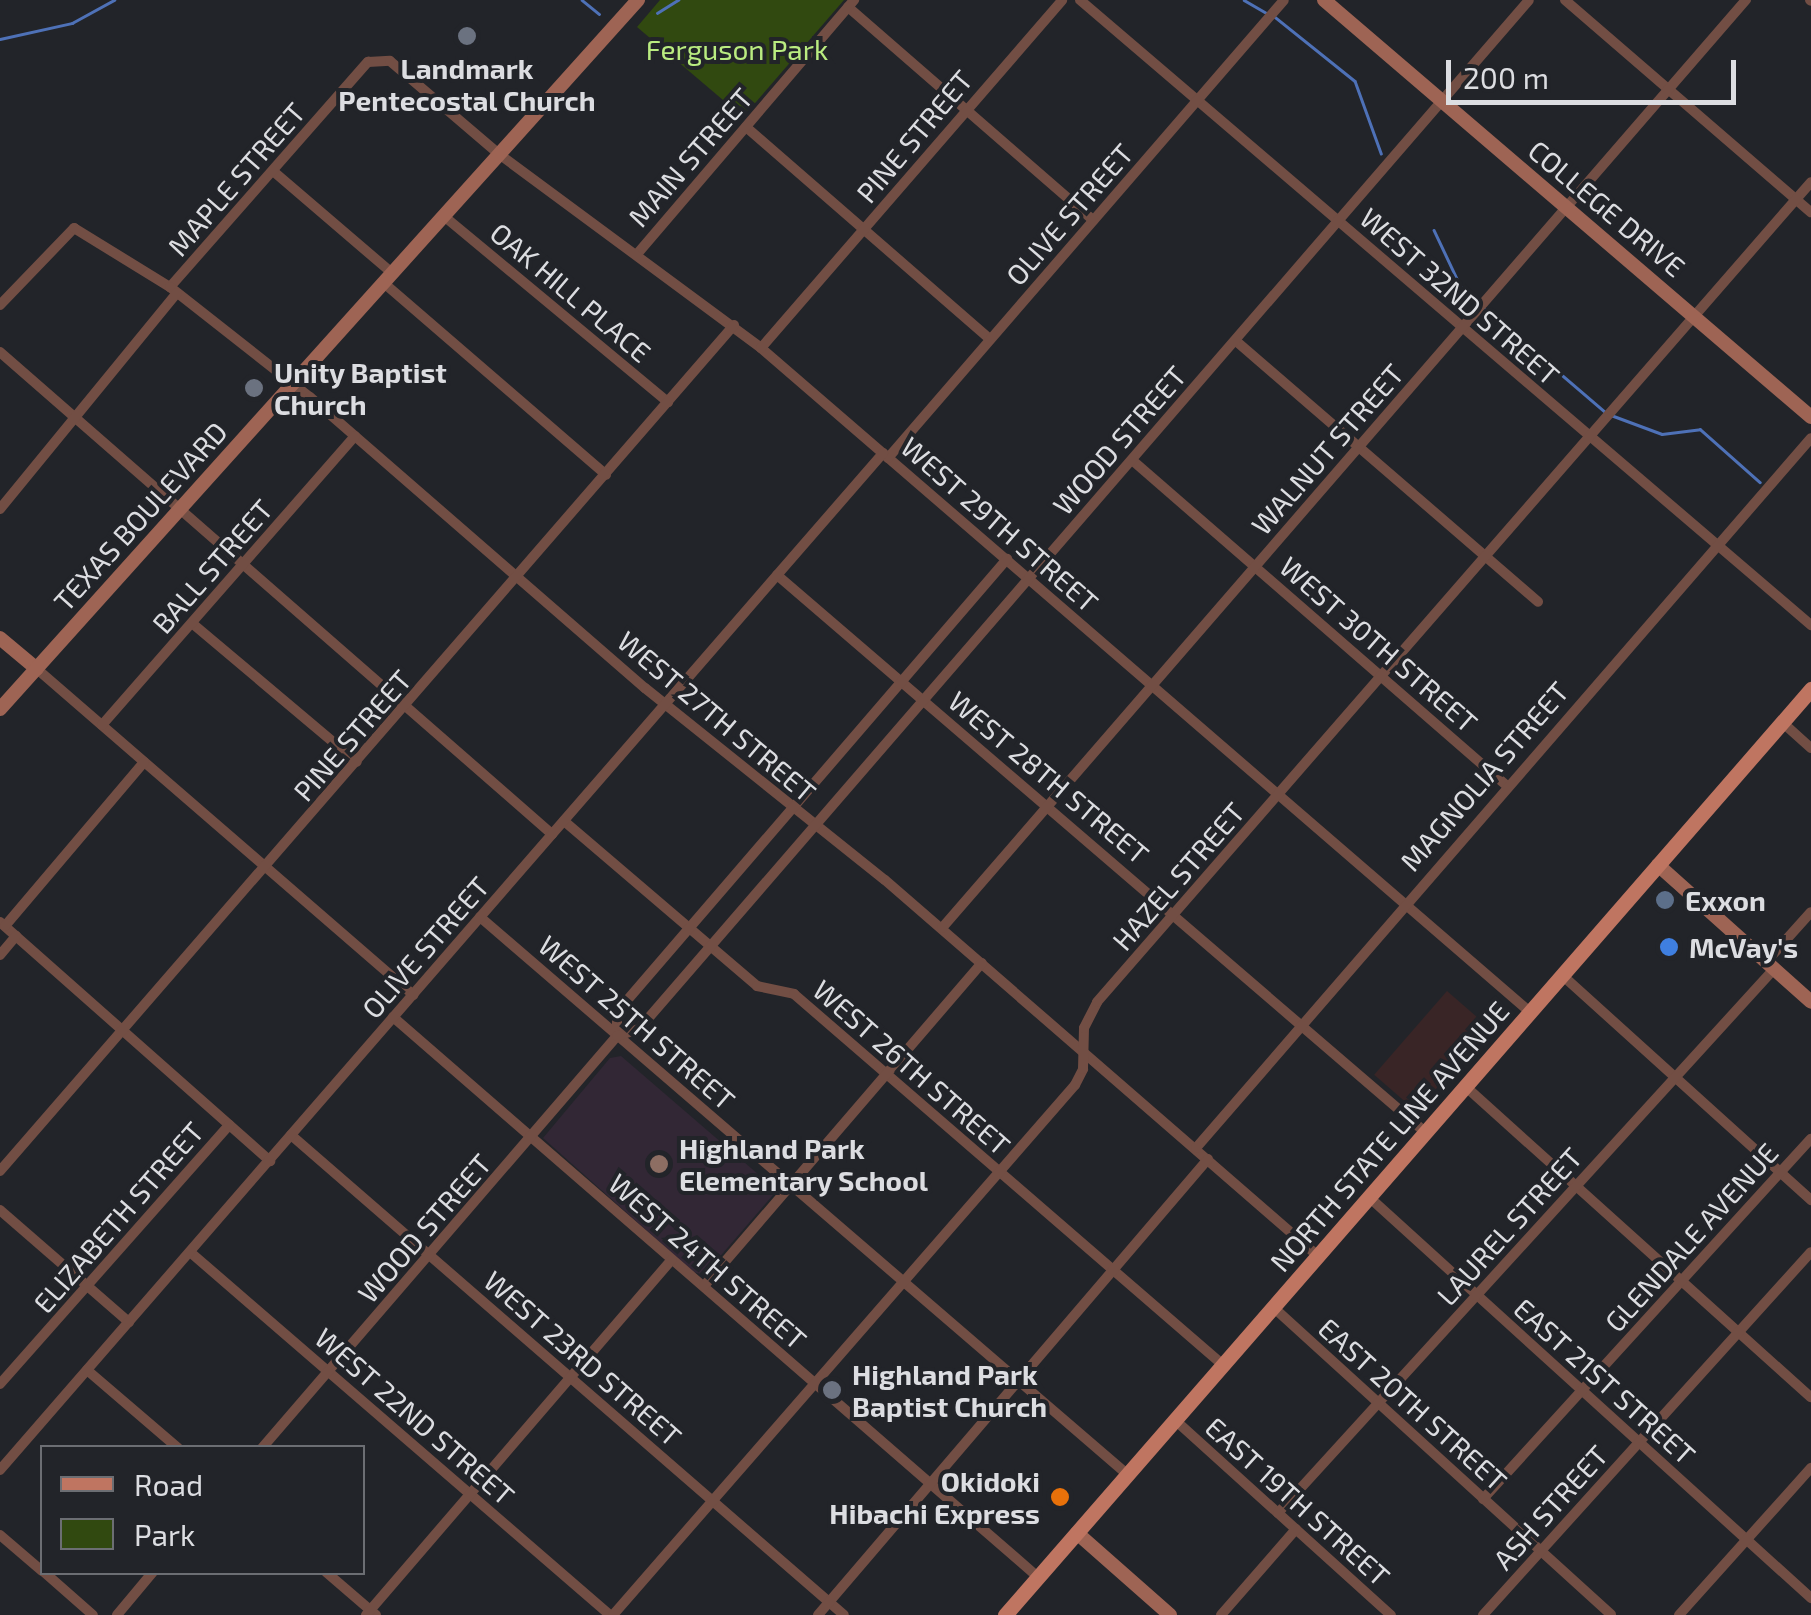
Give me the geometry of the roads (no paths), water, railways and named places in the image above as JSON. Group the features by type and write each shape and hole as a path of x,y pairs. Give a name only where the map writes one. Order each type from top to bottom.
{"main road":[{"name":"TEXAS BOULEVARD","path":"0,709 638,0"},
{"name":"COLLEGE DRIVE","path":"1324,0 1811,417"},
{"path":"0,638 37,669"},
{"name":"NORTH STATE LINE AVENUE","path":"1006,1615 1811,690"},
{"path":"1658,865 1811,1002"},
{"path":"1077,1533 1170,1615"}],"street":[{"name":"PINE STREET","path":"761,348 1062,0"},
{"name":"WEST 32ND STREET","path":"1080,0 1811,625"},
{"name":"WOOD STREET","path":"265,1445 617,1036 639,1029 1529,0"},
{"path":"1566,0 1811,212"},
{"name":"WALNUT STREET","path":"942,928 1746,0"},
{"path":"851,3 1094,220"},
{"name":"MAIN STREET","path":"638,252 851,3"},
{"name":"OLIVE STREET","path":"0,1470 777,574 990,340 1281,4"},
{"name":"MAPLE STREET","path":"0,509 272,170 374,58 390,61 424,90"},
{"name":"WEST 29TH STREET","path":"424,90 500,154 734,325 1530,1012"},
{"path":"746,127 990,340"},
{"path":"272,170 606,475"},
{"name":"HAZEL STREET","path":"611,1615 1075,1085 1084,1028 1097,1002 1811,182"},
{"name":"OAK HILL PLACE","path":"445,217 668,402"},
{"name":"WEST 27TH STREET","path":"0,305 74,228 105,240 292,383 518,577 942,928 1318,1256"},
{"name":"PINE STREET","path":"0,1171 268,868 734,325"},
{"path":"1236,341 1538,602"},
{"path":"0,352 552,834"},
{"name":"BALL STREET","path":"102,726 355,436"},
{"name":"MAGNOLIA STREET","path":"1196,1148 1505,784 1811,438"},
{"name":"WEST 30TH STREET","path":"1132,460 1505,784"},
{"name":"WOOD STREET","path":"617,1036 617,1012 1006,560"},
{"name":"WEST 28TH STREET","path":"777,574 1426,1132"},
{"path":"193,624 357,762"},
{"path":"37,669 413,995"},
{"path":"1782,722 1811,748"},
{"path":"144,762 2,924 270,1161"},
{"name":"WEST 26TH STREET","path":"564,821 757,986 794,994 1223,1365"},
{"name":"LAUREL STREET","path":"1278,1513 1675,1078 1811,912"},
{"name":"WEST 25TH STREET","path":"480,916 1128,1474"},
{"path":"0,954 16,936"},
{"path":"704,1286 982,963"},
{"path":"1562,975 1811,1200"},
{"name":"WEST 24TH STREET","path":"393,1018 1038,1577"},
{"path":"1466,1086 1811,1397"},
{"name":"ELIZABETH STREET","path":"0,1384 229,1124"},
{"name":"WEST 23RD STREET","path":"291,1135 844,1615"},
{"name":"GLENDALE AVENUE","path":"1483,1499 1811,1139"},
{"path":"818,1615 1208,1158"},
{"name":"EAST 21ST STREET","path":"1369,1197 1811,1598"},
{"path":"0,1210 129,1322"},
{"name":"WEST 22ND STREET","path":"190,1252 611,1615"},
{"name":"ASH STREET","path":"1483,1615 1811,1252"},
{"path":"329,1575 371,1613 672,1260"},
{"name":"EAST 20TH STREET","path":"1273,1308 1611,1615"},
{"path":"87,1370 174,1445"},
{"name":"EAST 19TH STREET","path":"1175,1420 1391,1615"},
{"path":"1678,1615 1811,1468"},
{"path":"1222,1615 1296,1529"},
{"path":"0,1535 40,1569"},
{"path":"46,1575 93,1615"},
{"path":"116,1615 150,1575"}],"waterway":[{"path":"0,39 72,23 114,0"},
{"path":"582,0 599,14"},
{"path":"657,13 678,0"},
{"path":"1244,0 1268,14"},
{"path":"1275,17 1355,81 1381,153"},
{"path":"1434,230 1461,287 1480,304"},
{"path":"1485,309 1604,411"},
{"path":"1611,415 1662,434 1700,429 1760,482"}],"place":[{"name":"Landmark Pentecostal Church","path":"467,36"},
{"name":"Unity Baptist Church","path":"254,388"},
{"name":"Exxon","path":"1665,900"},
{"name":"McVay's","path":"1669,947"},
{"name":"Highland Park Elementary School","path":"659,1164"},
{"name":"Highland Park Baptist Church","path":"832,1390"},
{"name":"Okidoki Hibachi Express","path":"1060,1497"}],"park label":[{"name":"Ferguson Park","path":"737,49"}]}
